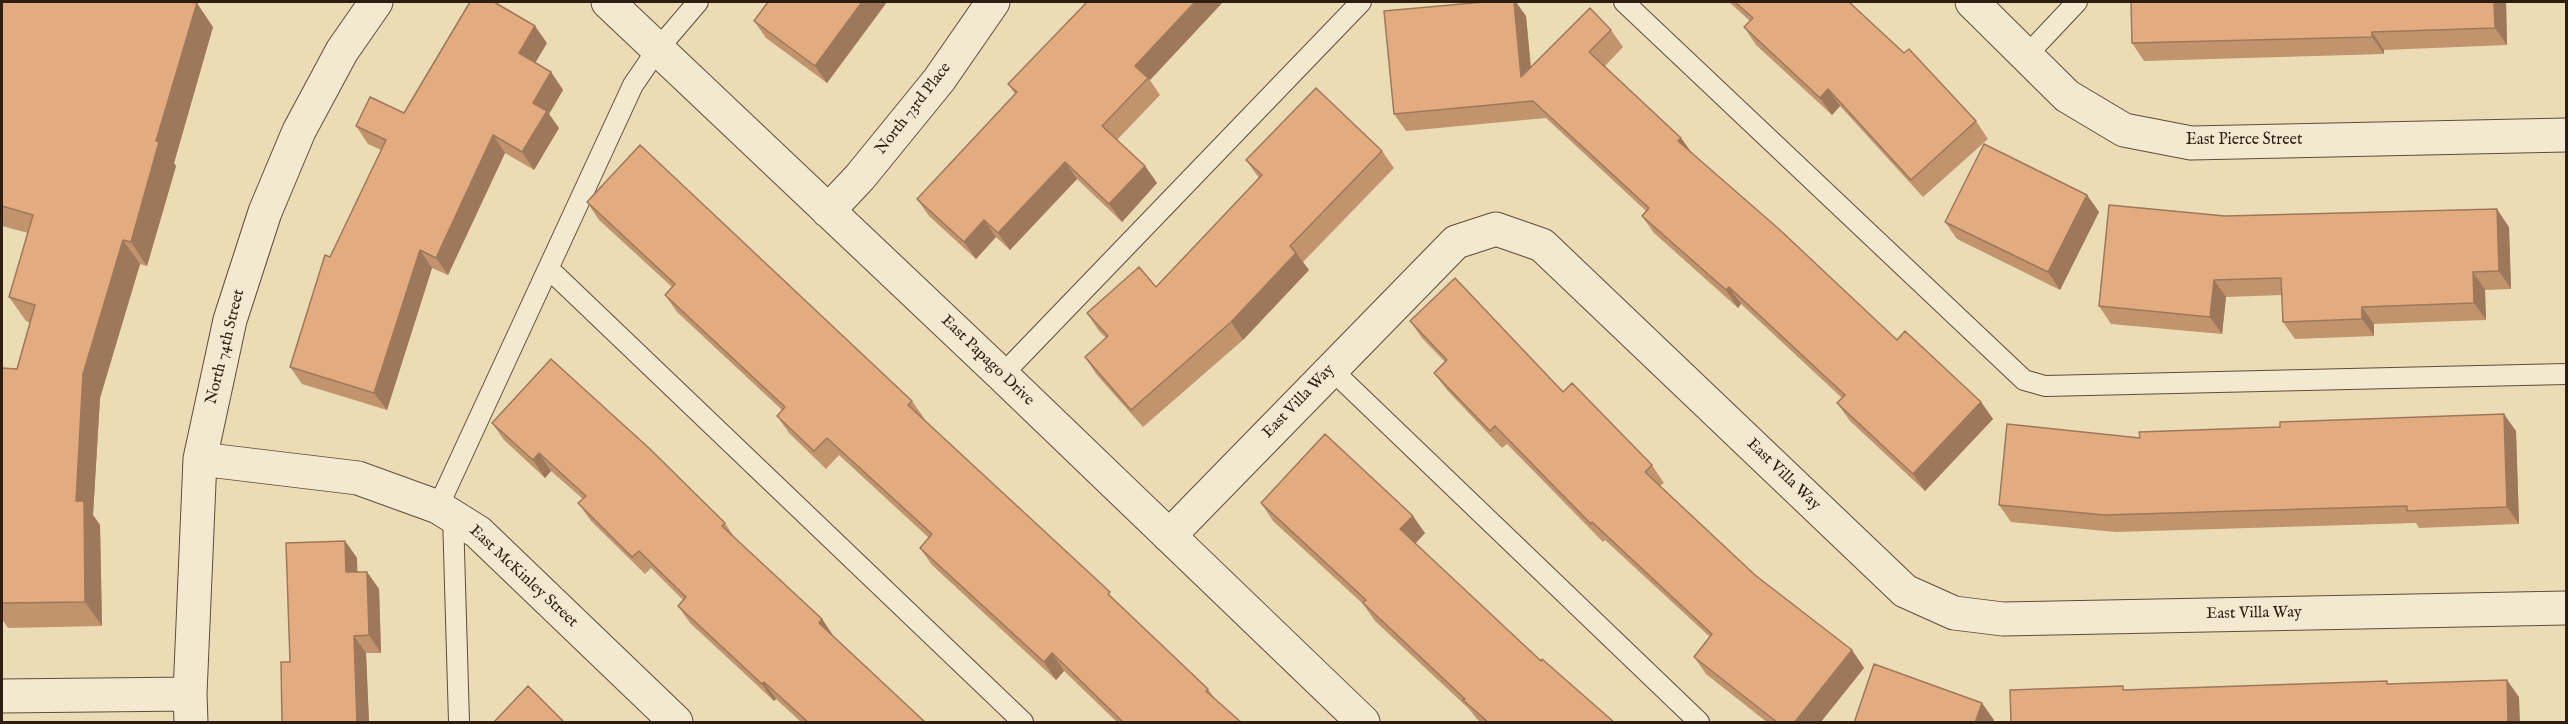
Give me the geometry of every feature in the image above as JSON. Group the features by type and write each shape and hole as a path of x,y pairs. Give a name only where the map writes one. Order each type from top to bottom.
{"street":[{"name":"North 74th Street","path":"190,708 200,459 230,320 265,212 304,121 342,51 376,2"},
{"name":"East Papago Drive","path":"608,2 1002,375 1363,723"},
{"name":"North 73rd Place","path":"828,211 860,177 939,80 993,2"},
{"name":"East Pierce Street","path":"1972,2 2067,96 2124,130 2191,143 2566,135"},
{"name":"East Villa Way","path":"1169,536 1456,242 1496,229 1542,245 1905,591 1954,613 2003,619 2566,608"},
{"name":"East McKinley Street","path":"200,459 358,477 445,511 478,532 676,723"},
{"path":"2,696 190,708"}],"lane":[{"path":"459,723 445,511 549,269 625,101 657,50 698,2"},
{"path":"1002,375 1361,2"},
{"path":"1624,2 2024,380 2045,386 2566,374"},
{"path":"2027,55 2077,2"},
{"path":"549,269 1023,723"},
{"path":"1331,369 1699,723"}],"building":[{"path":"2,2 197,3 156,141 159,142 131,242 123,240 83,374 76,501 84,501 85,602 2,603 2,368 17,369 35,305 9,297 33,215 2,206"},
{"path":"470,2 494,2 535,26 519,53 551,72 533,103 547,111 522,152 493,135 436,258 420,250 374,393 290,367 325,255 330,257 386,140 356,126 370,97 404,113"},
{"path":"768,2 862,2 815,66 754,21"},
{"path":"1087,2 1195,2 1135,66 1148,78 1102,126 1145,166 1109,204 1065,162 998,233 984,220 964,242 917,199 1017,92 1008,84"},
{"path":"1484,2 1514,2 1521,77 1590,8 1611,30 1589,52 1681,138 1678,141 1780,230 1897,340 1905,331 1981,402 1913,474 1837,403 1845,395 1729,287 1726,290 1642,216 1649,208 1533,101 1394,114 1384,11"},
{"path":"1735,2 1849,2 1904,53 1909,49 1976,121 1911,180 1828,89 1820,98 1744,27 1753,18"},
{"path":"2131,2 2494,2 2495,28 2372,32 2372,37 2132,43"},
{"path":"1316,88 1382,151 1290,246 1296,253 1231,322 1131,410 1085,357 1108,336 1087,313 1139,267 1156,287 1262,175 1246,160"},
{"path":"1984,144 2087,195 2048,272 1945,222"},
{"path":"640,145 912,401 908,405 1110,592 1108,594 1208,689 1206,691 1242,723 1124,723 1052,653 1044,662 920,548 932,534 827,438 814,451 777,416 785,407 665,295 675,284 587,202"},
{"path":"2109,205 2225,216 2497,209 2499,271 2473,272 2474,303 2362,307 2362,319 2283,322 2281,278 2214,280 2210,317 2099,306"},
{"path":"1455,278 1563,392 1572,383 1652,465 1645,472 1755,575 1852,650 1794,723 1778,723 1694,657 1712,634 1592,522 1591,524 1495,426 1490,431 1434,373 1447,360 1410,321"},
{"path":"551,359 650,449 725,523 722,526 822,619 819,623 926,723 809,723 764,682 762,684 678,606 686,597 639,551 632,557 578,503 586,496 539,453 533,460 492,423"},
{"path":"2504,414 2507,507 2407,511 2407,506 2104,515 1999,505 2007,424 2140,438 2139,432 2280,427 2280,422"},
{"path":"1325,434 1413,516 1400,529 1541,661 1542,659 1615,723 1489,723 1363,603 1366,600 1261,503"},
{"path":"345,541 346,572 367,572 369,635 354,636 357,723 282,723 281,662 290,662 286,543"},
{"path":"1874,664 1982,703 1975,723 1854,723"},
{"path":"2507,680 2508,723 2011,723 2010,690 2123,686 2123,690 2387,681 2387,684"},
{"path":"528,686 565,723 493,723"}]}
